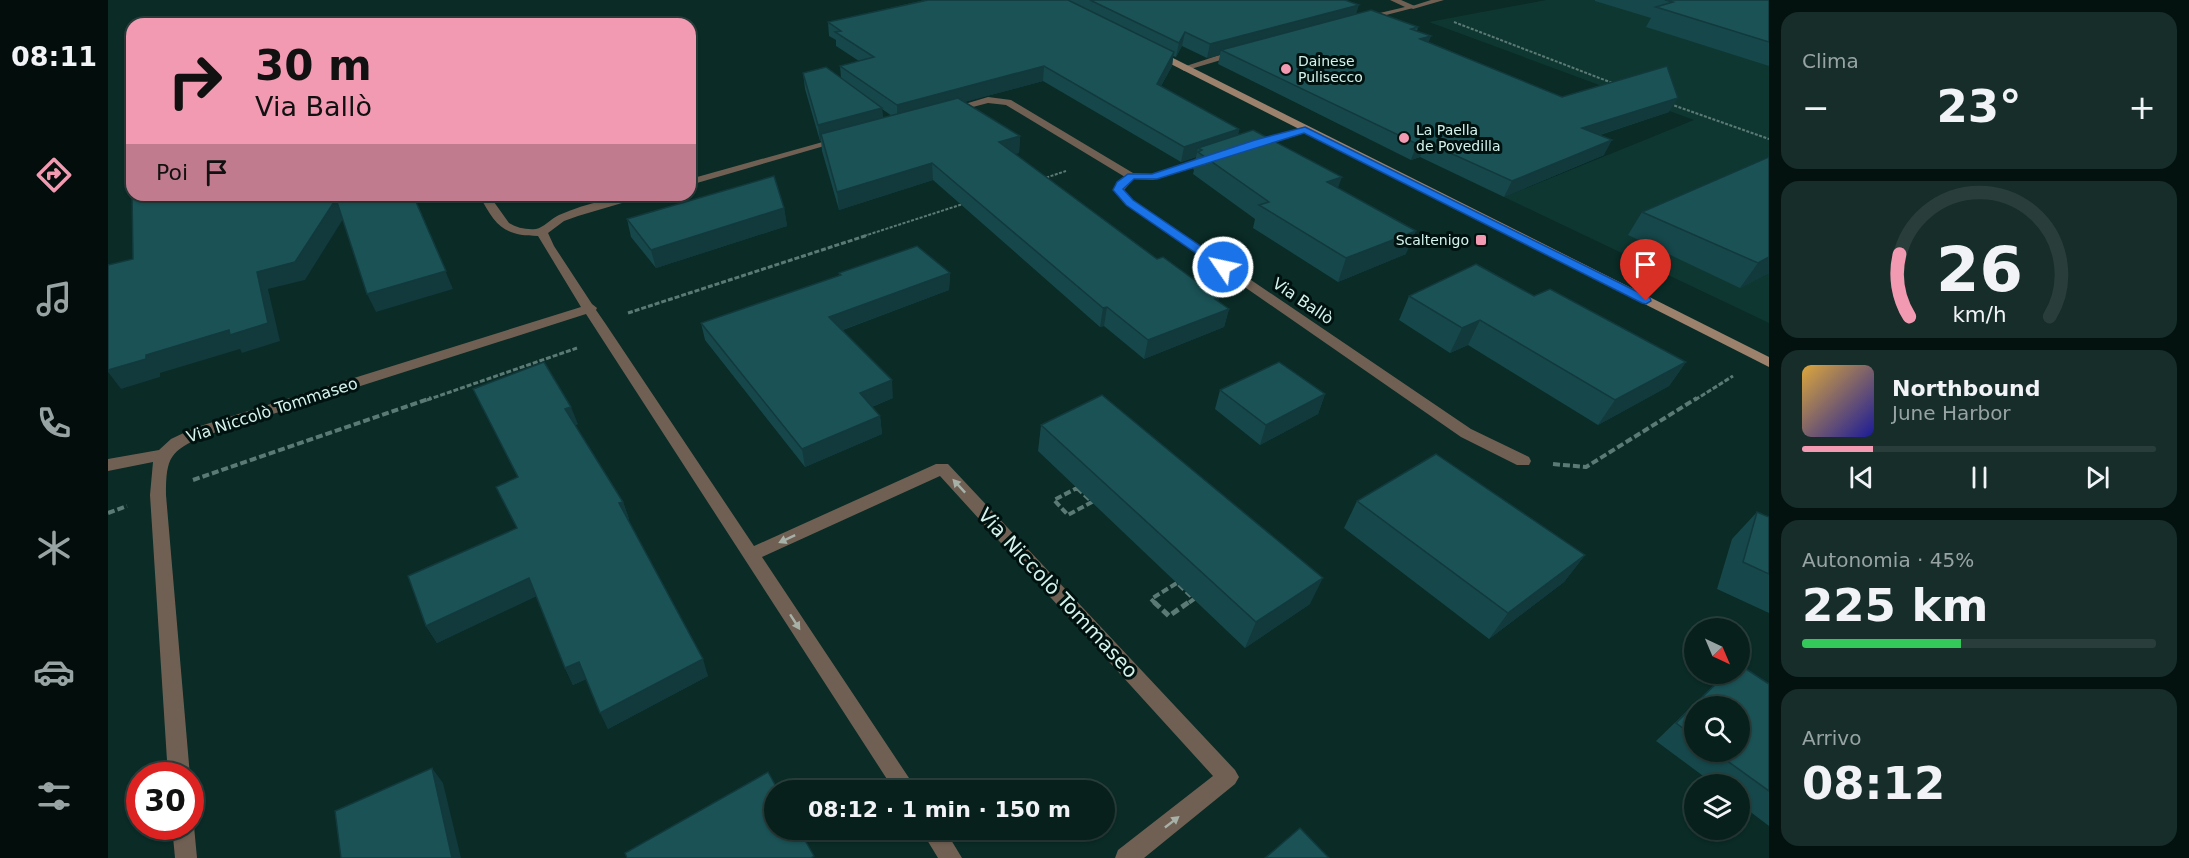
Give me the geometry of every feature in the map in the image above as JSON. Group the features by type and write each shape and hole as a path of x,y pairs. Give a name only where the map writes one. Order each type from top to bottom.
{"main road":[{"path":"1143,47 1769,363"}],"street":[{"path":"1394,0 1410,8"},
{"path":"1362,20 1440,0"},
{"path":"1184,68 1250,50"},
{"path":"938,113 988,100 1008,102 1131,176 1153,177 1305,130"},
{"path":"696,180 850,138"},
{"name":"Via Ballò","path":"1131,176 1118,190 1129,202 1466,433 1523,460"},
{"path":"488,201 504,227 513,232 542,232 564,218 623,201"},
{"path":"542,232 548,246 899,780"},
{"name":"Via Niccolò Tommaseo","path":"161,455 175,442 199,432 594,316"},
{"path":"108,465 161,455 158,467 158,495 178,762"},
{"name":"Via Niccolò Tommaseo","path":"752,555 942,468 1228,777 1126,858"},
{"path":"184,840 186,858"},
{"path":"939,840 951,858"}],"path":[{"path":"1410,8 1625,87"},
{"path":"1668,104 1769,139"},
{"path":"1032,182 1093,163 1106,172 1117,168"},
{"path":"108,513 203,476 590,343 594,316 967,202"},
{"path":"1523,460 1586,467 1736,374"},
{"path":"1077,488 1092,502 1068,515 1054,500 1077,488"},
{"path":"1177,583 1194,599 1168,616 1151,599 1177,583"}],"shaded area":[{"path":"1546,0 1769,0 1769,323 1504,197 1694,120 1429,22"}],"building":[{"path":"928,0 1068,0 1174,52 1157,84 1239,129 1184,147 1044,66 897,105 840,66 874,57 835,32 841,31 828,22"},
{"path":"1090,0 1345,0 1359,5 1210,44 1185,32 1179,43"},
{"path":"1665,0 1769,0 1769,42 1656,7 1673,2"},
{"path":"1371,10 1418,27 1411,29 1431,36 1420,39 1562,97 1667,66 1678,98 1582,128 1612,140 1512,181 1426,142 1417,144 1221,50"},
{"path":"826,67 882,108 818,125 803,73"},
{"path":"958,98 1020,136 999,142 1157,259 1163,257 1219,298 1215,299 1229,309 1148,340 1107,307 1103,308 932,163 837,192 821,134"},
{"path":"1253,130 1342,177 1327,182 1416,231 1346,258 1259,205 1269,202 1198,152 1202,150 1198,148"},
{"path":"1769,157 1769,257 1758,263 1642,212"},
{"path":"774,176 784,208 651,250 627,219 689,201 696,201 696,199"},
{"path":"132,201 335,201 295,262 257,272 268,323 230,335 229,330 146,355 146,359 108,370 108,265 133,259"},
{"path":"337,201 416,201 446,271 367,294"},
{"path":"917,246 950,273 829,317 892,380 860,393 880,416 802,449 701,323"},
{"path":"1476,264 1534,296 1550,289 1686,362 1615,400 1480,320 1462,328 1409,296"},
{"path":"544,362 571,407 565,409 623,502 619,503 703,659 600,713 579,662 565,668 529,578 426,626 408,576 517,528 496,487 518,477 473,389"},
{"path":"1279,362 1325,394 1266,425 1220,390"},
{"path":"1102,395 1323,578 1256,622 1041,425"},
{"path":"1436,454 1585,555 1508,613 1357,501"},
{"path":"1757,512 1769,517 1769,574 1743,562"},
{"path":"1750,672 1769,684 1769,791 1750,777 1750,774 1745,774 1729,762 1750,762 1750,696 1704,696 1716,684 1750,684"},
{"path":"1684,715 1684,729 1676,723"},
{"path":"432,768 452,858 341,858 335,811"},
{"path":"768,772 772,780 764,780 764,840 805,840 814,856 811,858 627,858 625,853"},
{"path":"1300,828 1329,858 1265,858"}],"place":[{"name":"Dainese Pulisecco","path":"1286,69"},
{"name":"La Paella de Povedilla","path":"1404,138"},
{"name":"Scaltenigo","path":"1481,240"}],"route":[{"path":"1223,267 1129,202 1118,190 1121,184 1131,176 1153,177 1258,142 1305,130 1646,301"}]}
